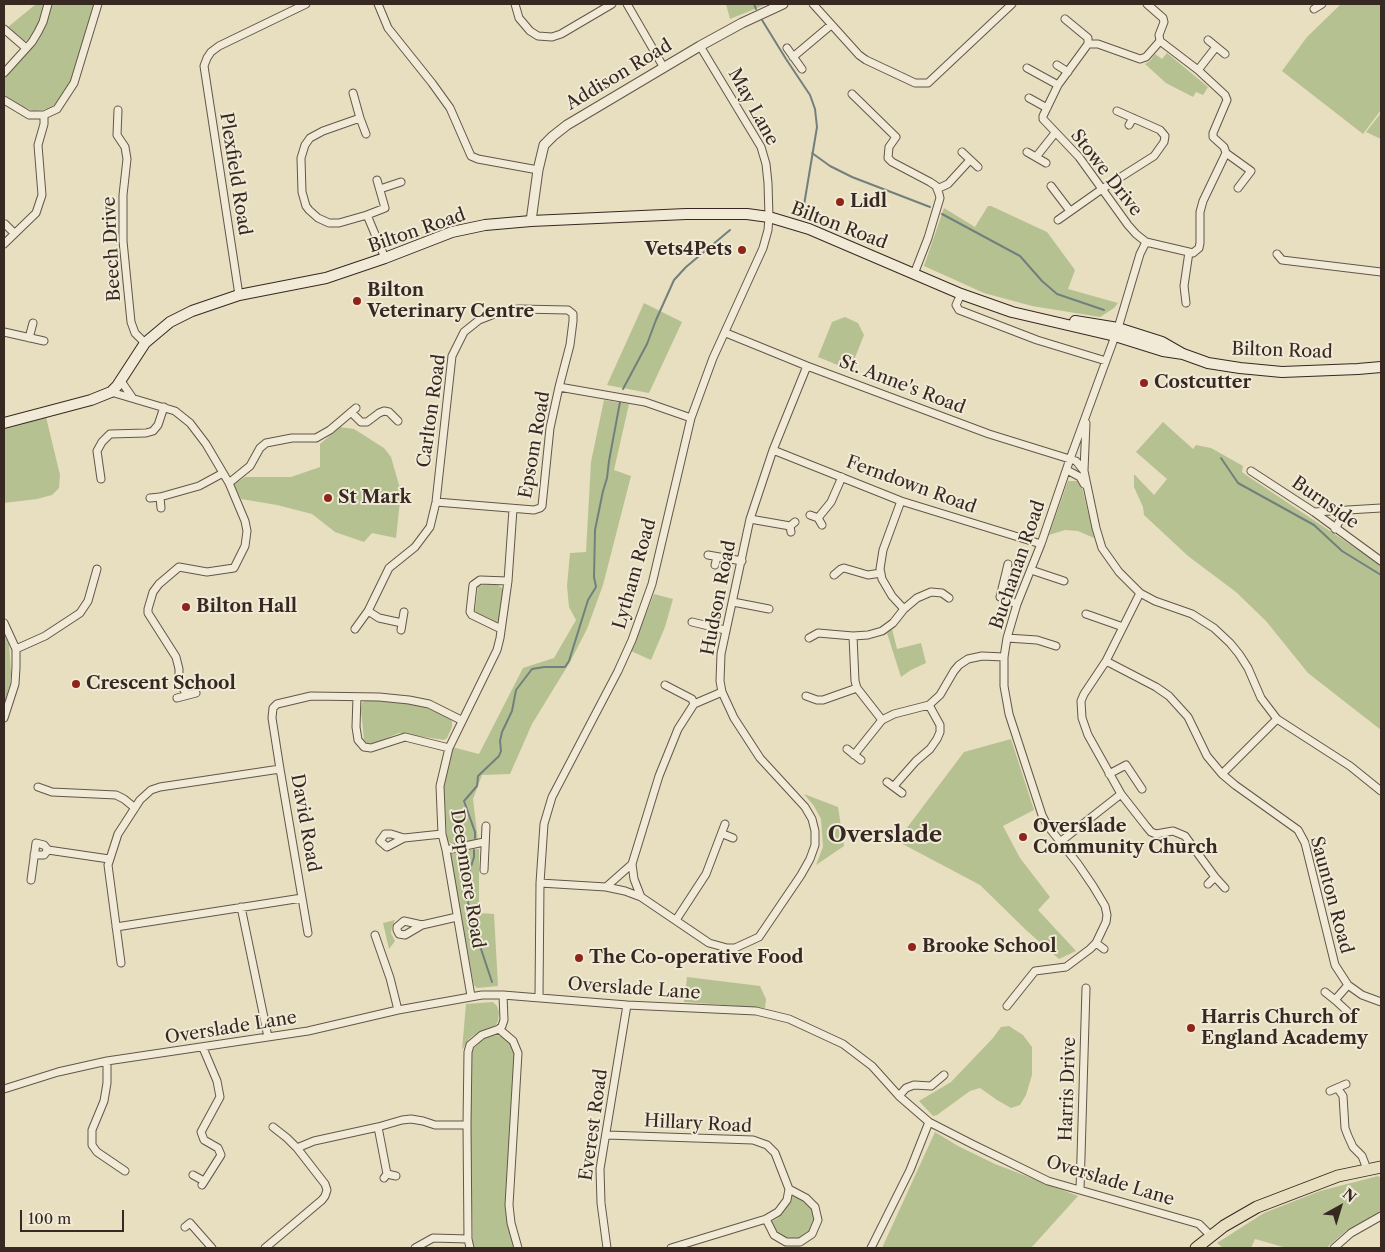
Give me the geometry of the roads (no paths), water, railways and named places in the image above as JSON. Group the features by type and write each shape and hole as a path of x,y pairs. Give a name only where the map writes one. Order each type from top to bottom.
{"highway":[{"path":"1196,1248 1224,1226 1270,1202 1338,1176 1381,1166"}],"main road":[{"name":"Bilton Road","path":"111,392 145,343 170,322 192,310 239,295 326,278 452,232 485,225 686,214 747,214 769,217 809,229 961,294 1012,312 1162,342 1183,354 1208,363 1282,372 1381,367"},
{"name":"Bilton Road","path":"1117,332 1162,351 1183,354"},
{"path":"4,423 91,400 111,392"}],"street":[{"path":"4,73 32,42 43,22 48,4"},
{"path":"4,100 29,115 44,115 57,109 74,83 98,4"},
{"name":"Plexfield Road","path":"239,295 204,66 207,58 219,46 306,4"},
{"path":"378,4 388,28 450,108 471,156 478,159 538,170"},
{"path":"515,4 519,18 530,31 538,36 552,37 561,34 612,4"},
{"path":"627,4 664,68"},
{"name":"Addison Road","path":"531,221 538,170 544,145 553,136 566,125 700,46 742,23 783,4"},
{"path":"813,4 859,55 914,83 928,83 1012,4"},
{"path":"1147,4 1163,18 1164,22 1159,35 1160,41 1198,70 1227,100 1213,137 1224,147 1226,153 1251,172 1238,188"},
{"path":"1029,98 1047,108 1058,86 1088,44 1088,38 1065,19"},
{"path":"793,56 831,25"},
{"path":"4,29 26,48"},
{"path":"1208,40 1225,54"},
{"path":"1088,44 1098,44 1140,59 1146,57 1160,41"},
{"name":"May Lane","path":"700,46 761,147 766,164 769,217"},
{"path":"1198,70 1216,47"},
{"path":"787,48 802,69"},
{"path":"1057,64 1068,72"},
{"path":"1027,68 1058,86"},
{"path":"353,93 366,134"},
{"path":"852,94 896,137 889,147 888,158 930,182 937,189 940,198 928,238 914,274"},
{"name":"Stowe Drive","path":"1047,108 1043,118 1079,157 1128,225 1146,242"},
{"name":"Beech Drive","path":"118,110 120,121 118,135 125,147 127,159 123,195 123,241 131,322 135,333 145,343"},
{"path":"1058,220 1154,156 1164,142 1165,136 1160,130 1131,121 1116,111"},
{"path":"4,244 36,212 42,195 38,145 44,124 44,115"},
{"path":"360,118 323,130 310,138 301,152 301,184 306,206 314,215 329,223 339,223 386,208 376,180"},
{"path":"1036,157 1055,133"},
{"path":"962,152 978,167"},
{"path":"1027,152 1046,163"},
{"path":"1146,242 1193,253 1199,248 1202,205 1226,153"},
{"path":"937,189 948,184 970,160"},
{"path":"380,189 401,182"},
{"path":"1051,186 1070,211"},
{"path":"367,215 385,258"},
{"name":"Lytham Road","path":"539,997 540,883 544,824 552,798 618,672 632,640 652,584 691,418 703,383 763,248 769,217"},
{"path":"5,224 14,233"},
{"name":"Buchanan Road","path":"1007,1006 1035,971 1066,967 1096,943 1106,922 1105,906 1078,864 1047,825 1042,815 1016,736 1004,686 1004,657 1007,638 1017,604 1041,544 1117,332 1140,254 1146,242"},
{"path":"1186,303 1184,286 1190,252"},
{"path":"1277,254 1282,260 1381,272"},
{"path":"961,294 956,305 959,310 1036,340 1106,361"},
{"name":"Carlton Road","path":"355,629 368,611 389,568 415,547 425,534 433,518 452,356 464,332 479,320 502,311 519,309 568,310 573,314 573,321 570,345 559,386"},
{"path":"29,338 33,323"},
{"path":"4,332 44,341"},
{"name":"St. Anne's Road","path":"726,333 807,366 989,434 1070,459"},
{"name":"Hudson Road","path":"722,692 721,654 750,519 773,450 807,366"},
{"path":"120,380 132,397"},
{"name":"Epsom Road","path":"436,502 538,510 542,506 550,428 559,386 645,402 691,418"},
{"path":"111,392 132,397 180,415 196,430 229,483 245,521 247,531 243,550 234,567 207,572 181,567 177,568 154,588 148,613 176,657 179,669 179,682 187,695"},
{"path":"101,479 98,451 102,442 110,434 146,434 153,431 158,425 164,408"},
{"path":"229,483 250,466 260,448 266,443 292,438 316,438 330,430 354,410 359,421 365,422 384,411 389,412 398,421"},
{"path":"1087,415 1084,471 1087,489 1102,548 1119,572 1140,593 1155,601 1192,614 1214,628 1230,643 1248,668 1261,698 1277,719 1350,766 1381,791"},
{"name":"Ferndown Road","path":"773,450 901,500 1041,544"},
{"path":"1070,459 1081,465 1084,471"},
{"path":"1067,470 1080,477 1087,489"},
{"name":"Burnside","path":"1251,471 1314,512 1381,561"},
{"path":"150,498 199,486 223,473"},
{"path":"817,520 831,502 842,477"},
{"path":"160,497 162,508"},
{"path":"901,500 883,550 881,573 892,596 904,610"},
{"path":"1314,512 1381,508"},
{"name":"Deepmore Road","path":"471,996 442,834 440,786 449,748 461,720 497,650 508,581 514,509"},
{"path":"1335,529 1345,511"},
{"path":"750,519 792,527"},
{"path":"708,555 742,561"},
{"path":"715,565 716,557"},
{"path":"1008,564 1000,597 1017,604"},
{"path":"834,576 839,565 861,574 881,573"},
{"path":"16,649 45,636 80,613 88,601 97,569"},
{"path":"1031,570 1064,582"},
{"path":"501,628 472,616 470,612 473,585 480,580 508,581"},
{"path":"809,638 818,634 853,636 868,635 882,631 924,594 943,589 949,598"},
{"path":"1140,593 1106,661 1089,685 1081,701 1082,718 1088,735 1121,794 1151,832 1156,834 1173,831 1185,836 1225,888"},
{"path":"733,602 769,609"},
{"path":"368,611 379,618 402,627 404,612"},
{"path":"1086,614 1123,627"},
{"path":"692,622 725,630"},
{"path":"4,623 16,649 15,684 4,718"},
{"path":"816,624 818,634"},
{"path":"853,636 857,688 882,720"},
{"path":"1007,638 1037,640 1056,646"},
{"path":"854,755 882,720 894,714 928,705 940,695 950,676 959,665 968,659 982,656 1004,657"},
{"name":"Saunton Road","path":"1106,661 1156,687 1169,696 1188,717 1207,756 1222,774 1298,830 1305,843 1334,965 1348,985 1362,995 1381,1002"},
{"path":"665,685 692,699 694,704"},
{"path":"806,696 812,702 857,688"},
{"path":"540,883 606,887 625,891 641,897 709,943 718,946 735,948 754,941 765,930 810,858 815,845 815,832 812,818 806,807 760,758 734,718 722,692 694,704 678,729 659,776 632,864 634,879 641,897"},
{"path":"177,698 196,693"},
{"name":"David Road","path":"308,933 272,718 273,708 277,704 311,696 357,697"},
{"path":"449,748 405,737 371,748 364,747 358,740 356,727 357,697 409,700 430,704 461,720"},
{"path":"894,786 916,761 930,750 940,732 940,725 928,705"},
{"path":"1222,774 1277,719"},
{"path":"847,749 861,760"},
{"path":"1109,774 1126,765 1142,789"},
{"path":"121,962 108,874 108,859 118,834 135,808 151,790 160,787 280,769"},
{"path":"887,782 902,793"},
{"path":"38,787 52,792 116,795 135,808"},
{"path":"1060,842 1121,794"},
{"path":"676,920 706,874 723,834 725,824"},
{"path":"484,870 486,826"},
{"path":"404,838 442,834"},
{"path":"723,834 733,838"},
{"path":"446,850 484,842"},
{"path":"31,880 36,843 44,845 48,850 108,859"},
{"path":"34,855 44,856 48,850"},
{"path":"606,887 632,864"},
{"path":"1208,884 1215,877"},
{"path":"116,927 302,898"},
{"path":"241,907 268,1038"},
{"path":"422,924 457,917"},
{"path":"375,935 390,978 398,1010"},
{"path":"1096,943 1104,949"},
{"path":"1335,1000 1348,985"},
{"name":"Harris Drive","path":"1080,1190 1086,988"},
{"path":"1324,992 1347,1012"},
{"path":"470,1248 468,1239 468,1052 470,1046 482,1035 499,1029 504,1020 503,995"},
{"name":"Overslade Lane","path":"4,1089 58,1072 107,1061 308,1031 398,1010 471,996 503,995 627,1005 756,1011 789,1019 842,1044 872,1066 899,1096 929,1122 1048,1181 1199,1224 1211,1236"},
{"name":"Everest Road","path":"607,1248 601,1203 600,1169 627,1005"},
{"path":"499,1029 513,1041 518,1053 509,1205 511,1224 518,1248"},
{"path":"193,1174 203,1183 221,1155 218,1148 204,1140 201,1132 220,1097 217,1081 203,1048"},
{"path":"107,1061 107,1083 104,1101 92,1130 92,1145 97,1152 125,1171"},
{"path":"899,1096 906,1088 914,1085 931,1086 944,1075"},
{"path":"1346,1084 1334,1090 1343,1096 1345,1128 1353,1147 1362,1156 1367,1169"},
{"path":"297,1148 314,1141 378,1128 402,1120 412,1119 435,1125 467,1125"},
{"path":"871,1248 910,1170 929,1122"},
{"path":"265,1248 322,1200 326,1190 325,1184 297,1148 288,1138 272,1126"},
{"path":"378,1128 385,1176 396,1176"},
{"name":"Hillary Road","path":"607,1135 758,1140 775,1153 788,1189"},
{"path":"671,1248 774,1215 782,1209 787,1200 788,1189 806,1198 815,1207 818,1220 812,1234 800,1242 786,1242 774,1235 766,1219"},
{"path":"1334,1248 1351,1233 1381,1216"},
{"path":"185,1227 190,1223 212,1248"},
{"path":"415,1248 433,1238 468,1239"}],"waterway":[{"path":"754,4 756,9"},
{"path":"762,20 810,95 815,109 817,127 803,211"},
{"path":"812,153 830,166 852,177 930,207"},
{"path":"942,214 1020,256 1042,281 1057,294 1104,310"},
{"path":"623,389 647,344 674,280 686,267 730,230"},
{"path":"475,838 475,832 464,801 477,786 478,776 499,756 502,732 512,711 516,690 532,669 565,667 569,661 588,600 596,587 594,577 595,530 607,478 620,402"},
{"path":"1221,458 1238,483 1314,525 1342,551 1381,575"},
{"path":"474,850 469,873 470,883 466,893 469,917 478,932 478,940 492,982"}],"place":[{"name":"Lidl","path":"840,202"},
{"name":"Vets4Pets","path":"742,250"},
{"name":"Bilton Veterinary Centre","path":"357,301"},
{"name":"Costcutter","path":"1144,383"},
{"name":"St Mark","path":"328,498"},
{"name":"Bilton Hall","path":"186,607"},
{"name":"Crescent School","path":"76,684"},
{"name":"Overslade Community Church","path":"1023,837"},
{"name":"Brooke School","path":"912,947"},
{"name":"The Co-operative Food","path":"579,958"},
{"name":"Harris Church of England Academy","path":"1191,1028"}],"district":[{"name":"Overslade","path":"885,836"}]}
